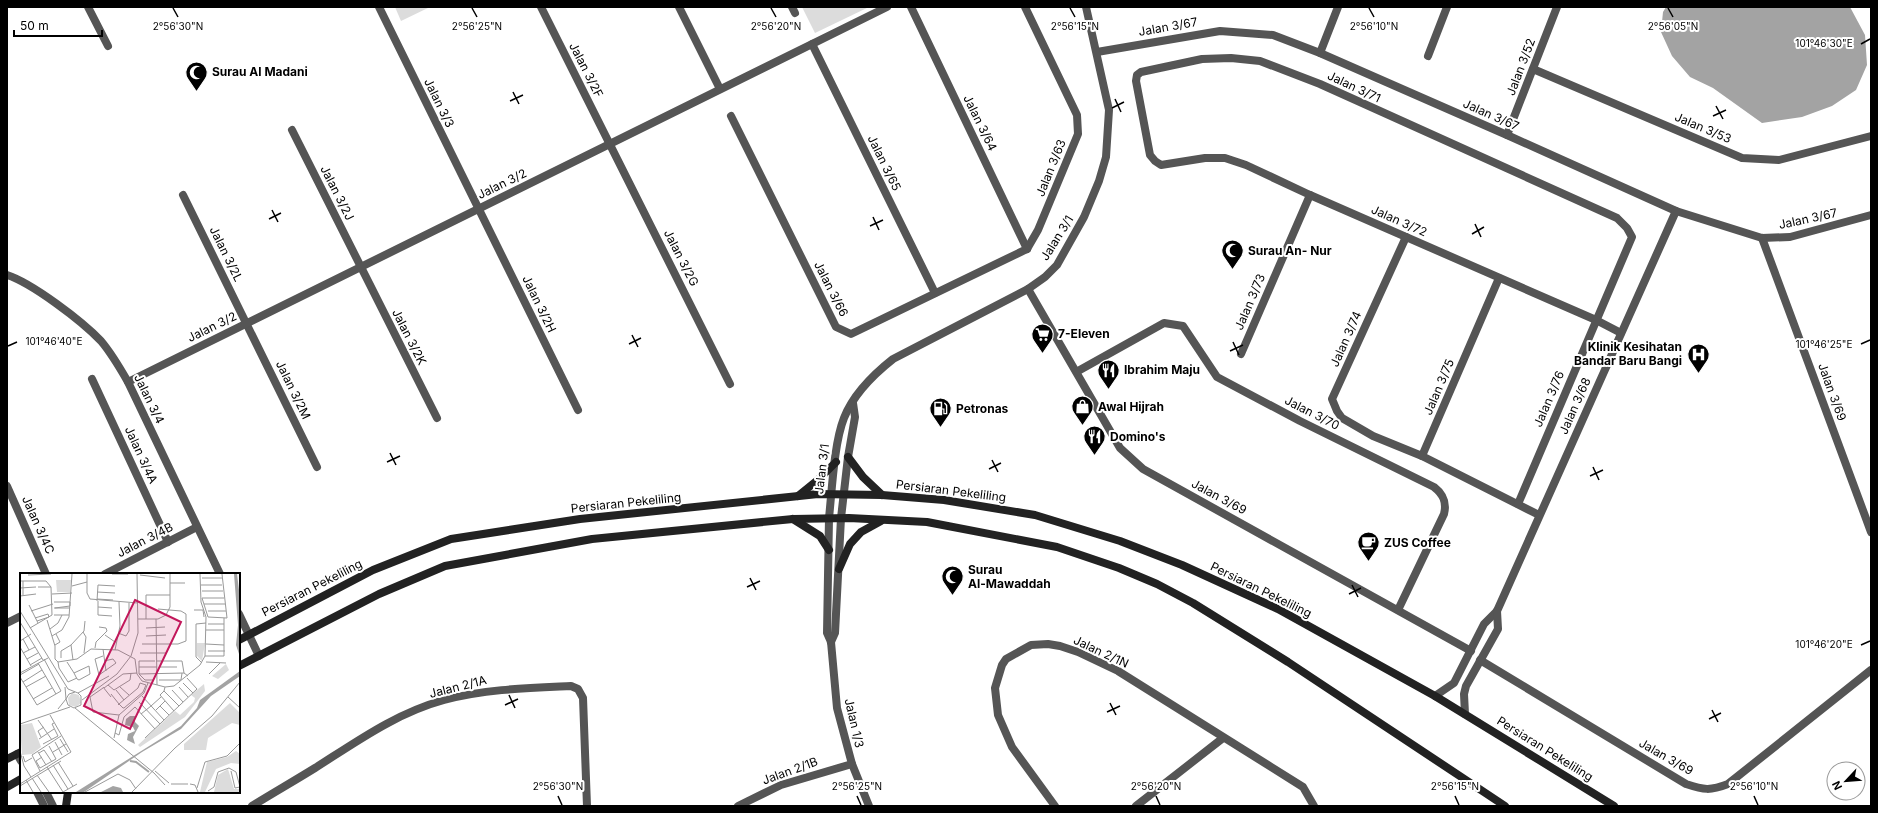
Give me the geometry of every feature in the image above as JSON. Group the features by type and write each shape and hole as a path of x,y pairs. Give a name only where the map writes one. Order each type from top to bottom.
{"main road":[{"path":"848,457 863,477 882,495"},
{"path":"798,496 819,479 836,462"},
{"name":"Persiaran Pekeliling","path":"240,640 373,570 451,539 580,519 831,493 944,500 1035,515 1120,542 1182,565 1278,609 1434,696 1614,806"},
{"path":"240,666 379,594 444,566 592,539 793,519 841,518 927,522 1057,547 1119,568 1156,584 1193,603 1288,662 1505,806"},
{"path":"793,519 820,536 829,550"},
{"path":"839,569 850,544 861,532 884,520"},
{"path":"7,760 20,756"},
{"path":"7,787 20,780"},
{"path":"66,806 68,793"}],"street":[{"path":"88,7 108,46"},
{"name":"Jalan 3/3","path":"379,7 478,209"},
{"name":"Jalan 3/2F","path":"541,7 610,144"},
{"path":"679,7 720,89"},
{"name":"Jalan 3/2","path":"128,382 887,7"},
{"name":"Jalan 3/64","path":"912,7 1027,248"},
{"name":"Jalan 3/63","path":"1025,7 1077,115 1078,134 1038,230 1027,248"},
{"name":"Jalan 3/1","path":"829,518 839,436 844,417 864,387 878,371 893,359 1028,289 1045,277 1057,265 1084,217 1104,163 1108,134 1109,110 1086,7"},
{"path":"1320,54 1338,7"},
{"path":"1428,56 1447,7"},
{"name":"Jalan 3/52","path":"1507,135 1557,7"},
{"name":"Jalan 3/67","path":"1096,52 1220,31 1273,35 1507,135 1676,212 1762,238 1790,237 1871,215"},
{"name":"Jalan 3/65","path":"812,44 935,293"},
{"name":"Jalan 3/71","path":"1161,164 1155,161 1150,155 1136,81 1137,75 1141,72 1202,59 1232,58 1260,61 1320,84 1617,218 1627,228 1632,237"},
{"name":"Jalan 3/53","path":"1533,69 1742,158 1779,160 1871,136"},
{"name":"Jalan 3/66","path":"731,116 836,327 851,334 1027,248"},
{"name":"Jalan 3/2J","path":"292,130 361,267"},
{"name":"Jalan 3/2G","path":"610,144 730,384"},
{"name":"Jalan 3/72","path":"1161,164 1205,158 1224,158 1246,165 1310,195 1596,320 1621,333"},
{"name":"Jalan 3/2L","path":"183,195 247,323"},
{"name":"Jalan 3/73","path":"1241,354 1310,195"},
{"name":"Jalan 3/2H","path":"478,209 578,410"},
{"name":"Jalan 3/68","path":"1434,696 1454,683 1484,624 1497,611 1676,212"},
{"name":"Jalan 3/74","path":"1406,237 1332,399 1336,411 1342,418 1374,436 1422,456"},
{"name":"Jalan 3/76","path":"1518,504 1632,237"},
{"name":"Jalan 3/69","path":"1762,238 1871,532"},
{"name":"Jalan 3/2K","path":"361,267 437,418"},
{"name":"Jalan 3/4","path":"7,275 35,289 100,340 114,357 128,382 220,573"},
{"name":"Jalan 3/75","path":"1422,456 1499,278"},
{"name":"Jalan 3/69","path":"1028,289 1078,371 1120,448 1143,469 1471,651"},
{"name":"Jalan 3/2M","path":"247,323 318,467"},
{"name":"Jalan 3/70","path":"1078,371 1164,323 1183,326 1217,377 1300,421 1434,487 1445,499 1446,507 1444,514 1398,610"},
{"name":"Jalan 3/4A","path":"92,379 168,542"},
{"name":"Jalan 3/1","path":"841,518 848,457 856,416 853,403"},
{"path":"1422,456 1539,515"},
{"name":"Jalan 3/4C","path":"7,486 46,573"},
{"name":"Jalan 1/3","path":"829,518 827,633 831,642 837,708 852,764 869,806"},
{"name":"Jalan 1/3","path":"831,642 835,633 841,518"},
{"name":"Jalan 3/4B","path":"106,573 197,527"},
{"name":"Jalan 3/68","path":"1465,714 1466,686 1498,629 1497,611"},
{"path":"7,623 20,616"},
{"path":"240,616 259,656"},
{"name":"Jalan 2/1N","path":"1055,806 1012,747 998,715 995,688 1002,665 1006,660 1031,645 1048,644 1060,646 1078,652 1118,671 1303,787 1314,806"},
{"name":"Jalan 3/69","path":"1480,660 1686,784 1705,790 1716,789 1728,784 1871,670"},
{"name":"Jalan 2/1A","path":"252,806 315,768 355,741 396,719 442,700 484,691 571,686 578,689 582,698 587,806"},
{"path":"1136,806 1223,738"},
{"name":"Jalan 2/1B","path":"739,806 781,785 852,764"},
{"path":"38,793 44,806"},
{"path":"46,793 53,806"}],"shaded area":[{"path":"395,7 430,7 401,21"},
{"path":"802,7 869,7 815,33"},
{"path":"1666,7 1850,7 1865,35 1867,65 1856,90 1832,106 1802,117 1762,123 1713,88 1690,77 1672,56 1661,32 1663,12"}],"place":[{"name":"Surau Al Madani","path":"197,92"},
{"name":"Surau An- Nur","path":"1232,270"},
{"name":"7-Eleven","path":"1042,354"},
{"name":"Klinik Kesihatan Bandar Baru Bangi","path":"1698,374"},
{"name":"Ibrahim Maju","path":"1108,390"},
{"name":"Awal Hijrah","path":"1082,426"},
{"name":"Petronas","path":"941,428"},
{"name":"Domino's","path":"1095,456"},
{"name":"ZUS Coffee","path":"1368,562"},
{"name":"Surau Al-Mawaddah","path":"952,596"}]}
